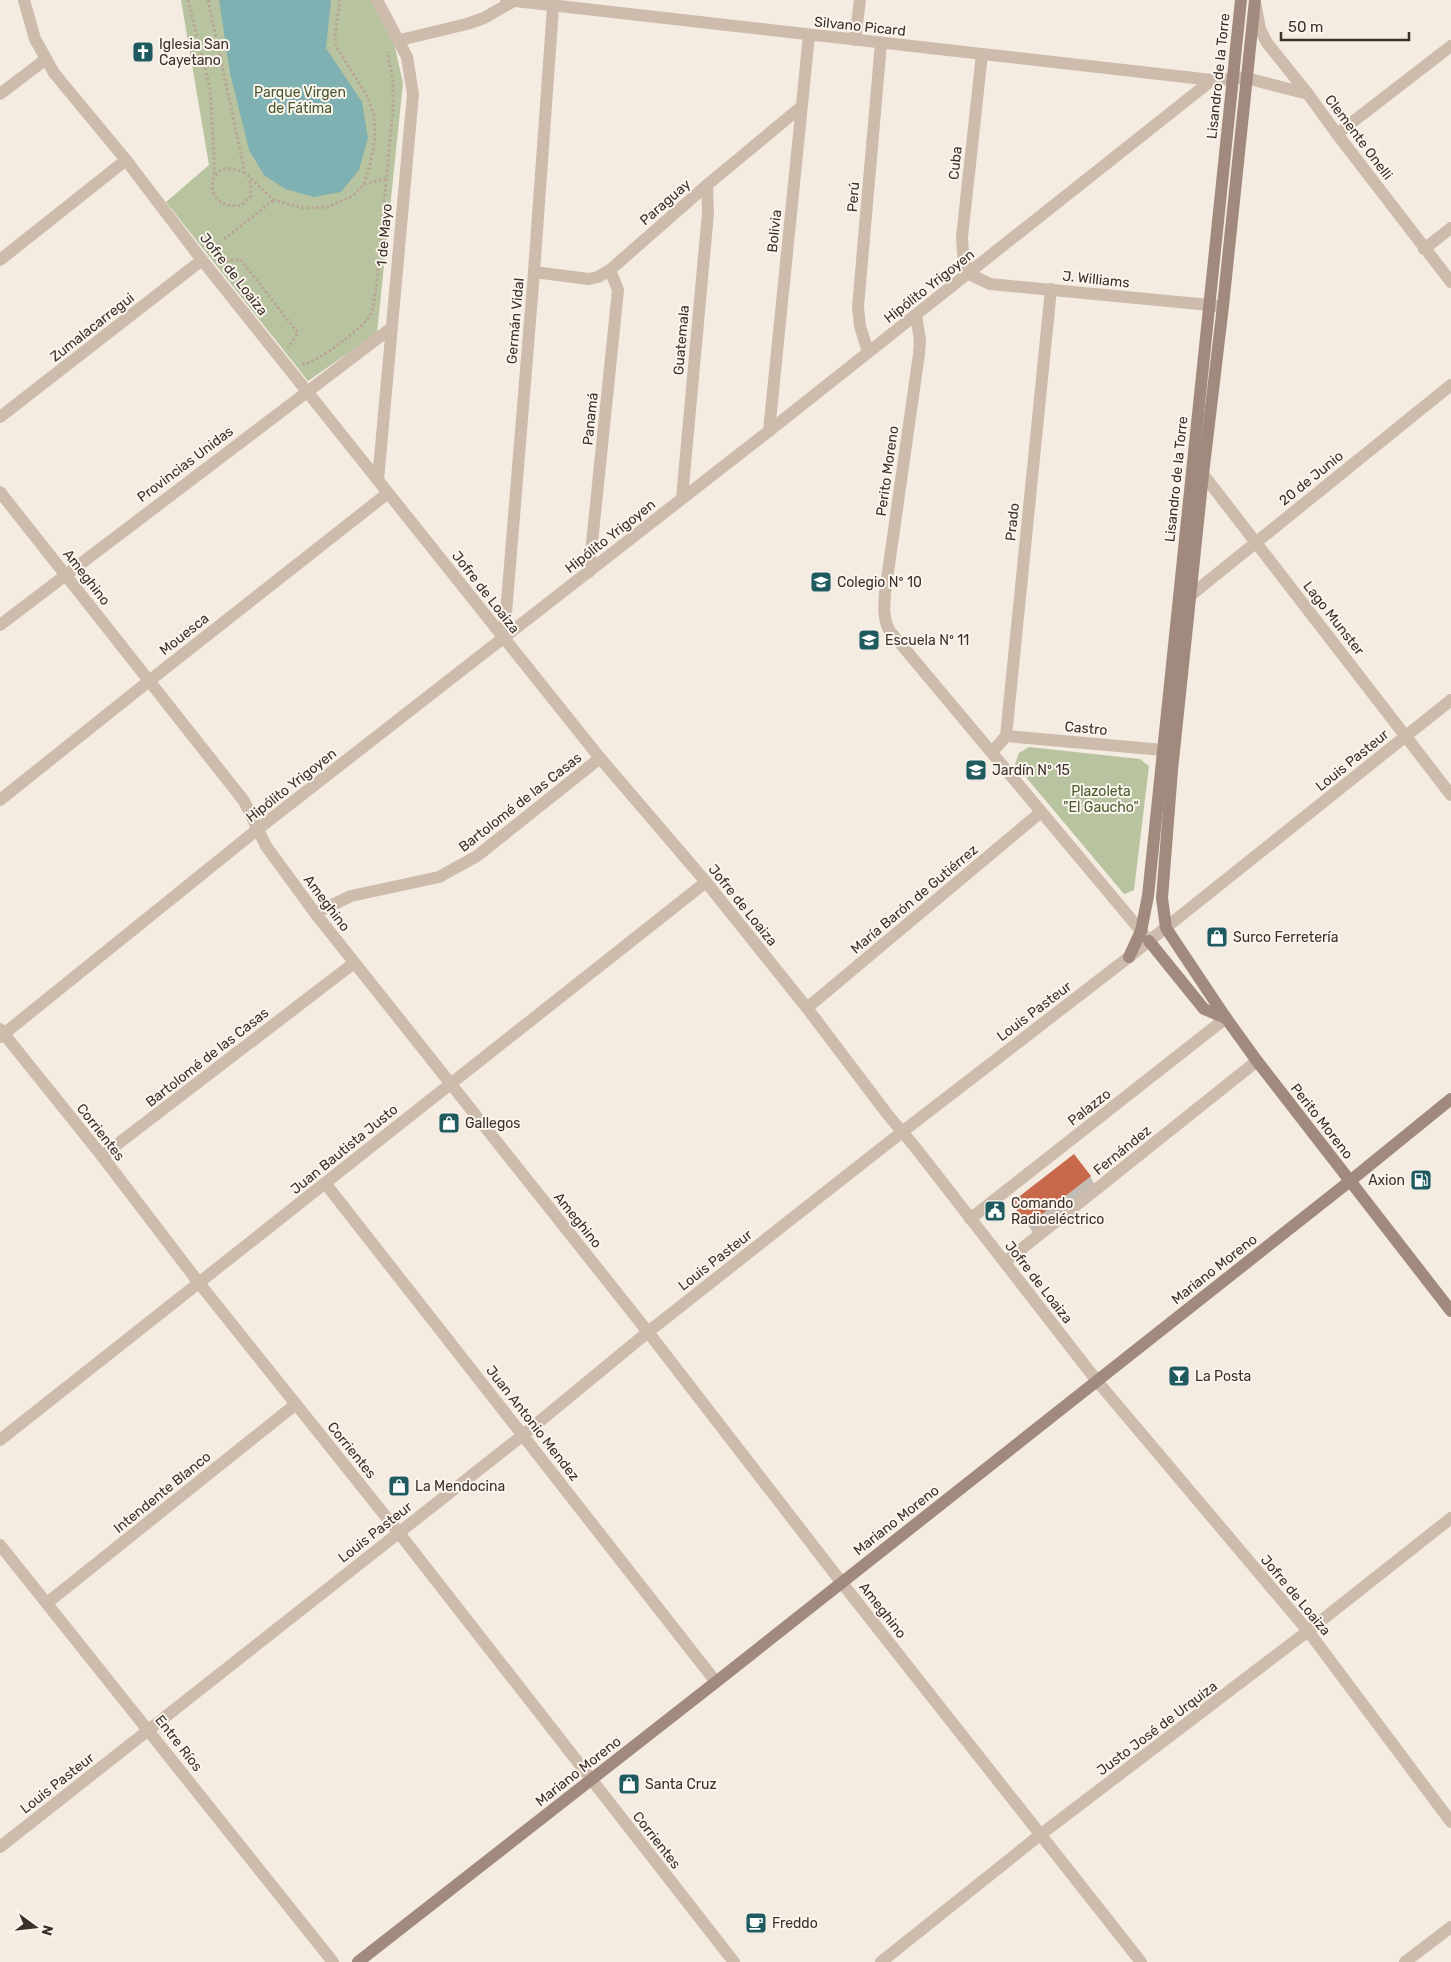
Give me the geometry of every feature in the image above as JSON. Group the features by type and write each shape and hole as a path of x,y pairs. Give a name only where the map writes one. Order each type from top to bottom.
{"main road":[{"name":"Lisandro de la Torre","path":"1129,957 1141,931 1148,896 1241,0"},
{"name":"Lisandro de la Torre","path":"1166,928 1162,898 1172,770 1255,1"},
{"name":"Perito Moreno","path":"1166,928 1257,1061 1451,1311"},
{"path":"1149,941 1204,1009 1226,1018"},
{"name":"Mariano Moreno","path":"358,1962 1097,1381 1350,1181 1451,1098"}],"street":[{"name":"Jofre de Loaiza","path":"24,0 35,39 54,73 208,257 308,391 388,493 600,758 706,882 807,1008 1097,1381 1308,1632 1451,1822"},
{"name":"1 de Mayo","path":"377,0 400,40 407,57 413,94 390,329 378,480"},
{"path":"855,40 860,0"},
{"path":"400,40 484,18 509,1"},
{"name":"Silvano Picard","path":"509,1 1212,80"},
{"name":"Clemente Onelli","path":"1255,1 1260,29 1266,43 1308,94 1424,250 1451,282"},
{"name":"Germán Vidal","path":"504,638 534,272 553,7"},
{"name":"Bolivia","path":"769,431 801,107 810,35"},
{"name":"Perú","path":"868,352 860,326 858,307 881,43"},
{"path":"1337,134 1451,46"},
{"name":"Cuba","path":"969,274 963,254 962,237 982,54"},
{"path":"0,94 46,59"},
{"path":"1212,80 1246,78 1308,94"},
{"name":"Hipólito Yrigoyen","path":"1,1033 258,829 969,274 1212,80"},
{"name":"Paraguay","path":"534,272 589,279 598,277 610,270 707,185 801,107"},
{"path":"0,260 126,160"},
{"name":"Guatemala","path":"682,498 708,213 707,185"},
{"path":"1424,250 1451,228"},
{"name":"Zumalacarregui","path":"0,417 208,257"},
{"name":"Panamá","path":"589,572 618,290 610,270"},
{"name":"J. Williams","path":"969,274 990,284 1223,306"},
{"name":"Prado","path":"1006,736 1051,289"},
{"name":"Perito Moreno","path":"916,315 920,340 919,354 884,611 888,630 992,752"},
{"name":"Provincias Unidas","path":"0,625 390,329"},
{"name":"20 de Junio","path":"1190,595 1451,385"},
{"name":"Lago Munster","path":"1193,460 1451,795"},
{"name":"Ameghino","path":"0,492 244,801 266,846 315,913 648,1332 1141,1962"},
{"name":"Mouesca","path":"0,800 388,493"},
{"name":"Louis Pasteur","path":"0,1847 523,1435 648,1332 1166,928 1451,700"},
{"path":"1006,736 992,752 1149,941"},
{"name":"Castro","path":"1006,736 1163,750"},
{"name":"Bartolomé de las Casas","path":"315,913 352,896 439,877 460,867 477,856 600,758"},
{"name":"María Barón de Gutiérrez","path":"807,1008 1041,812"},
{"name":"Juan Bautista Justo","path":"0,1440 706,882"},
{"name":"Bartolomé de las Casas","path":"102,1156 354,962"},
{"name":"Palazzo","path":"970,1219 1226,1018"},
{"name":"Corrientes","path":"1,1033 102,1156 199,1283 399,1533 590,1781 734,1962"},
{"name":"Fernández","path":"1005,1262 1257,1061"},
{"name":"Juan Antonio Mendez","path":"325,1183 716,1682"},
{"name":"Intendente Blanco","path":"47,1603 296,1404"},
{"name":"Justo José de Urquiza","path":"881,1962 1040,1835 1308,1632 1451,1518"},
{"name":"Entre Ríos","path":"0,1545 333,1962"},
{"path":"1405,1962 1451,1927"}],"path":[{"path":"188,0 210,89 214,153 212,186 214,196 219,202 234,207 242,205 250,196 250,179"},
{"path":"208,0 245,172 250,179 274,200 303,208 328,207 353,196 364,184 370,165 374,138 374,115 367,96 336,46 340,0"},
{"path":"298,363 308,364 318,359 364,324 371,314 376,290 393,99 393,80 385,44"},
{"path":"214,177 221,170 228,167 245,172"},
{"path":"364,184 386,179"},
{"path":"224,239 274,200"},
{"path":"208,257 220,262 240,259 298,333 287,350"}],"green space":[{"name":"Parque Virgen de Fátima","path":"181,0 380,0 394,43 403,83 377,333 308,381 166,202 209,165"},
{"name":"Plazoleta \"El Gaucho\"","path":"1029,747 1140,759 1149,766 1134,890 1124,894 1015,764 1019,753"}],"water":[{"path":"219,0 331,0 326,48 362,102 368,138 359,170 341,192 314,197 285,189 264,175 249,150 230,73"}],"building":[{"path":"1074,1154 1091,1176 1028,1225 1011,1203"}],"place":[{"name":"Iglesia San Cayetano","path":"143,52"},
{"name":"Colegio Nº 10","path":"821,582"},
{"name":"Escuela Nº 11","path":"869,640"},
{"name":"Jardín Nº 15","path":"976,770"},
{"name":"Surco Ferretería","path":"1217,937"},
{"name":"Gallegos","path":"449,1123"},
{"name":"Axion","path":"1421,1180"},
{"name":"Comando Radioeléctrico","path":"995,1211"},
{"name":"La Posta","path":"1179,1376"},
{"name":"La Mendocina","path":"399,1486"},
{"name":"Santa Cruz","path":"629,1784"},
{"name":"Freddo","path":"756,1923"}]}
